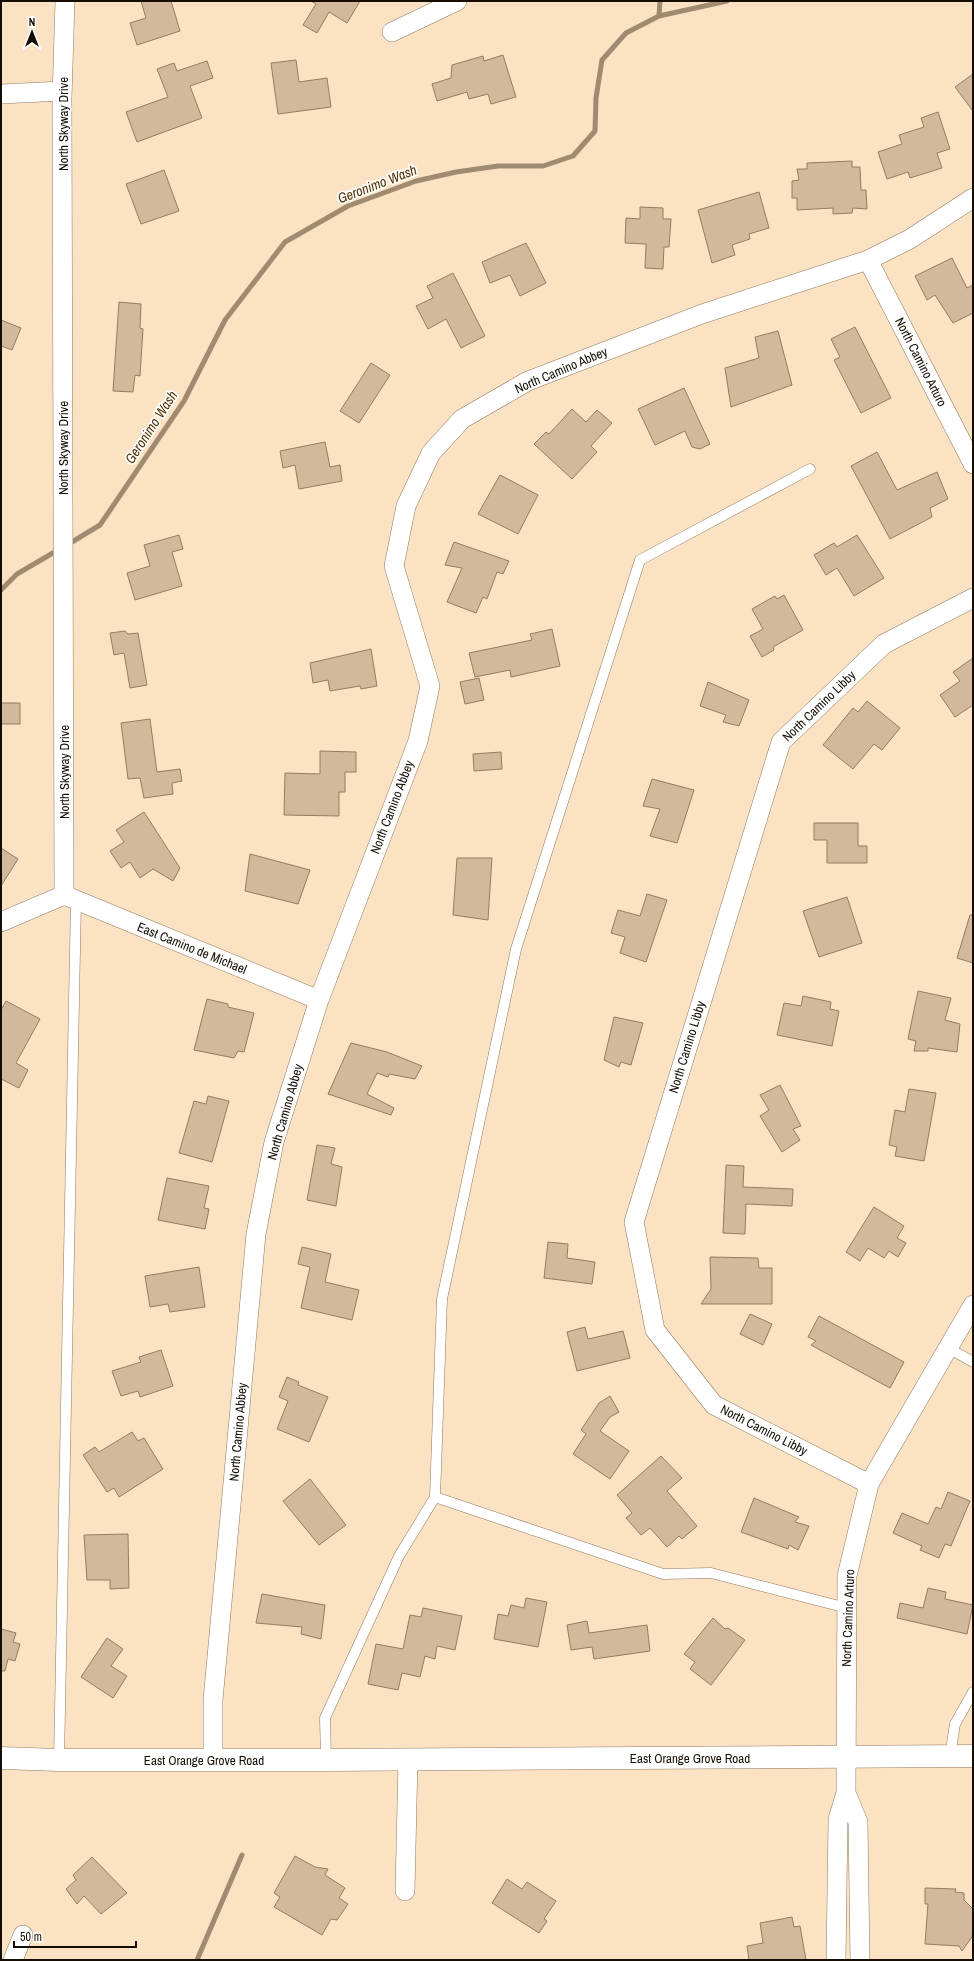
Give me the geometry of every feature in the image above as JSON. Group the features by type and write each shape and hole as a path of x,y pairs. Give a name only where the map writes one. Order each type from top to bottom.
{"main road":[{"name":"East Orange Grove Road","path":"1,1758 58,1760 326,1760 973,1756"}],"street":[{"name":"North Skyway Drive","path":"66,1 62,91 70,898"},
{"path":"392,32 457,1"},
{"path":"1,94 62,91"},
{"name":"North Camino Abbey","path":"213,1760 213,1700 256,1234 274,1142 319,1000 418,740 430,686 394,566 406,506 431,453 462,419 528,381 702,314 868,260 910,239 973,198"},
{"name":"North Camino Arturo","path":"868,260 973,464"},
{"name":"North Camino Libby","path":"869,1484 714,1405 655,1330 634,1222 781,742 884,644 973,598"},
{"path":"1,922 70,898"},
{"name":"East Camino de Michael","path":"70,898 319,1000"},
{"name":"North Camino Arturo","path":"836,1960 838,1819 846,1793 847,1576 869,1484 973,1305"},
{"path":"405,1891 408,1759"},
{"name":"North Camino Arturo","path":"846,1793 858,1822 860,1960"},
{"path":"13,1960 23,1936"}],"lane":[{"path":"326,1760 326,1718 399,1556 435,1497 442,1299 516,949 640,560 810,469"},
{"path":"58,1760 70,898"},
{"path":"948,1348 973,1362"},
{"path":"435,1497 663,1574 711,1573 847,1608"},
{"path":"950,1756 955,1724 973,1692"}],"building":[{"path":"141,1 171,1 180,31 137,45 130,23 146,18"},
{"path":"311,1 360,1 347,23 329,12 317,33 303,25 316,4"},
{"path":"503,55 516,97 491,104 488,94 469,99 467,92 437,101 432,84 451,78 452,65 483,56 484,61"},
{"path":"296,60 299,82 327,78 331,107 278,114 271,63"},
{"path":"207,61 213,78 190,86 202,118 137,142 126,112 168,97 157,69 174,63 177,71"},
{"path":"973,74 973,111 955,87"},
{"path":"938,112 950,149 937,153 942,168 910,178 908,172 887,179 878,152 902,144 899,135 924,127 921,118"},
{"path":"852,161 852,167 860,167 861,190 866,190 867,209 853,208 852,213 833,214 833,208 797,210 797,198 792,198 792,181 799,180 797,169 807,169 807,163"},
{"path":"164,170 179,211 141,224 126,184"},
{"path":"759,192 769,228 749,234 750,239 732,245 735,255 712,263 698,210"},
{"path":"640,207 663,208 663,219 671,219 669,247 664,247 663,269 645,268 646,244 625,243 626,218 640,219"},
{"path":"526,243 546,283 520,296 510,275 490,283 482,262"},
{"path":"952,258 967,288 973,285 973,313 953,323 935,295 927,300 915,276"},
{"path":"453,273 485,336 461,348 446,319 428,329 416,306 433,298 427,286"},
{"path":"119,302 141,304 140,328 143,329 140,376 135,375 133,392 113,391"},
{"path":"1,320 21,328 12,350 1,346"},
{"path":"855,327 891,398 861,413 834,360 840,357 831,339"},
{"path":"778,331 792,385 731,407 725,368 759,358 755,337"},
{"path":"371,363 390,375 359,423 340,411"},
{"path":"684,388 710,444 700,449 692,447 685,431 655,445 638,409"},
{"path":"572,409 586,422 597,410 612,423 591,446 597,452 572,479 534,444 546,432 549,434"},
{"path":"325,442 330,467 340,465 342,481 299,489 295,465 283,468 280,451"},
{"path":"877,452 897,490 937,472 948,499 930,508 932,517 890,539 851,466"},
{"path":"500,475 538,495 518,534 478,514"},
{"path":"179,535 183,549 172,552 182,586 135,600 127,573 150,566 144,545"},
{"path":"857,535 884,578 854,596 837,568 826,575 814,555 834,543 837,547"},
{"path":"454,542 509,561 503,574 497,572 487,599 483,597 476,613 447,602 462,568 445,565"},
{"path":"784,595 803,630 773,647 774,650 762,657 750,636 763,629 752,609 775,596 777,599"},
{"path":"552,629 560,666 511,677 510,670 475,677 469,653 532,640 530,634"},
{"path":"125,631 128,634 138,633 147,685 130,688 124,653 114,655 110,633"},
{"path":"371,649 377,686 361,689 360,686 330,691 328,680 313,683 310,663"},
{"path":"973,658 973,705 955,717 940,695 960,681 953,672"},
{"path":"479,678 484,700 465,704 460,682"},
{"path":"708,682 749,700 739,726 723,722 726,715 700,706"},
{"path":"867,701 900,728 882,750 874,744 853,769 823,745 853,708 858,712"},
{"path":"1,703 20,703 20,724 1,724"},
{"path":"150,719 157,772 180,769 182,781 172,783 173,794 144,798 140,778 128,779 121,723"},
{"path":"320,751 356,752 356,772 345,772 345,792 339,792 339,816 284,815 285,773 320,774"},
{"path":"501,752 502,769 474,771 473,754"},
{"path":"652,779 694,790 677,843 650,836 660,809 643,806"},
{"path":"144,812 180,868 173,881 153,869 140,878 130,862 121,868 110,851 124,842 116,830"},
{"path":"814,823 858,823 858,846 867,846 867,863 827,863 827,840 814,840"},
{"path":"1,848 18,859 1,886"},
{"path":"250,854 310,870 298,904 245,891"},
{"path":"457,858 492,858 488,920 453,915"},
{"path":"647,894 667,900 646,962 620,953 625,937 611,933 618,910 640,916"},
{"path":"847,897 862,943 819,957 803,911"},
{"path":"970,915 973,915 973,963 957,958"},
{"path":"918,991 951,998 945,1020 960,1024 957,1052 928,1048 928,1051 914,1051 916,1041 908,1039"},
{"path":"803,996 831,1002 830,1009 839,1011 832,1046 777,1035 784,1003 801,1006"},
{"path":"207,999 228,1004 228,1007 254,1013 244,1052 238,1051 234,1058 194,1050"},
{"path":"6,1001 40,1019 16,1063 28,1070 19,1088 1,1079 1,1010"},
{"path":"614,1017 643,1023 631,1065 621,1062 619,1067 604,1060"},
{"path":"351,1043 387,1052 422,1066 415,1079 389,1074 388,1077 377,1073 367,1094 394,1108 391,1115 328,1094"},
{"path":"780,1085 801,1126 793,1129 800,1140 782,1152 760,1116 769,1110 760,1095"},
{"path":"909,1089 936,1093 924,1161 895,1156 897,1147 889,1145 895,1110 905,1112"},
{"path":"208,1096 229,1101 212,1162 179,1153 194,1101 206,1104"},
{"path":"317,1145 335,1148 331,1164 342,1167 336,1206 307,1200"},
{"path":"726,1165 744,1166 743,1187 793,1189 792,1206 746,1204 745,1234 723,1233"},
{"path":"167,1178 209,1186 204,1208 209,1209 205,1229 158,1220"},
{"path":"874,1207 904,1226 897,1238 906,1243 898,1257 889,1251 884,1258 868,1248 860,1261 846,1252"},
{"path":"548,1242 568,1244 567,1258 595,1262 592,1284 544,1278"},
{"path":"302,1247 331,1254 325,1282 359,1290 352,1320 301,1308 310,1267 298,1264"},
{"path":"710,1257 758,1258 759,1268 772,1268 772,1304 701,1304 711,1289"},
{"path":"199,1267 205,1307 170,1312 168,1304 150,1307 145,1276"},
{"path":"750,1314 772,1324 763,1345 740,1334"},
{"path":"819,1316 904,1362 890,1388 811,1345 816,1341 808,1337"},
{"path":"585,1327 588,1339 623,1331 630,1358 577,1371 567,1332"},
{"path":"161,1350 173,1386 140,1397 138,1391 121,1396 112,1371 141,1362 139,1357"},
{"path":"287,1377 299,1382 298,1385 328,1397 309,1442 277,1429 288,1401 279,1397"},
{"path":"610,1396 619,1412 610,1417 600,1431 629,1451 610,1479 573,1454 586,1434 581,1430 599,1403"},
{"path":"132,1432 138,1441 144,1438 163,1469 119,1497 114,1488 107,1492 83,1455 95,1447 99,1452"},
{"path":"661,1456 682,1478 667,1491 697,1526 682,1539 679,1536 667,1547 650,1528 641,1535 626,1518 632,1513 617,1495"},
{"path":"310,1479 346,1525 319,1545 283,1501"},
{"path":"948,1492 970,1501 951,1546 945,1544 939,1558 920,1550 922,1546 893,1533 902,1513 928,1524 936,1507 941,1509"},
{"path":"754,1498 799,1517 795,1522 809,1526 798,1550 789,1545 788,1549 741,1532"},
{"path":"128,1534 129,1588 110,1589 110,1580 87,1580 84,1535"},
{"path":"928,1588 946,1592 945,1599 973,1605 967,1634 897,1618 900,1603 923,1608"},
{"path":"262,1594 325,1605 321,1639 301,1634 302,1627 256,1623"},
{"path":"526,1598 547,1602 538,1647 494,1639 498,1614 508,1616 511,1605 524,1608"},
{"path":"423,1608 462,1616 455,1650 437,1646 435,1659 425,1656 420,1677 402,1673 398,1690 368,1684 376,1644 403,1649 410,1615 421,1617"},
{"path":"713,1618 725,1629 728,1628 745,1640 711,1685 690,1669 695,1662 684,1654"},
{"path":"587,1621 589,1633 647,1625 650,1651 594,1659 592,1647 571,1650 567,1625"},
{"path":"1,1629 16,1633 13,1642 20,1644 15,1661 8,1659 5,1671 1,1671"},
{"path":"107,1638 123,1649 111,1666 127,1676 113,1698 81,1677"},
{"path":"295,1856 315,1867 328,1869 325,1875 345,1888 339,1898 348,1904 337,1920 331,1919 322,1935 274,1907 280,1897 274,1893"},
{"path":"92,1857 127,1893 101,1914 84,1896 77,1904 66,1889 76,1880 73,1875"},
{"path":"507,1879 522,1889 527,1882 556,1901 544,1919 547,1921 539,1933 492,1903"},
{"path":"925,1888 956,1889 955,1892 964,1893 964,1900 973,1909 973,1924 972,1937 962,1951 959,1946 925,1944 928,1904 925,1904"},
{"path":"792,1917 794,1927 800,1926 806,1960 749,1960 747,1946 763,1943 760,1923"}],"waterway":[{"path":"659,16 660,1"},
{"name":"Geronimo Wash","path":"67,545 100,525 184,401 225,320 285,242 348,206 416,181 456,172 498,166 543,166 573,156 595,131 596,98 602,60 626,33 659,16 727,1"},
{"name":"Geronimo Wash","path":"1,590 17,574 58,550"},
{"path":"197,1960 242,1855"}]}
